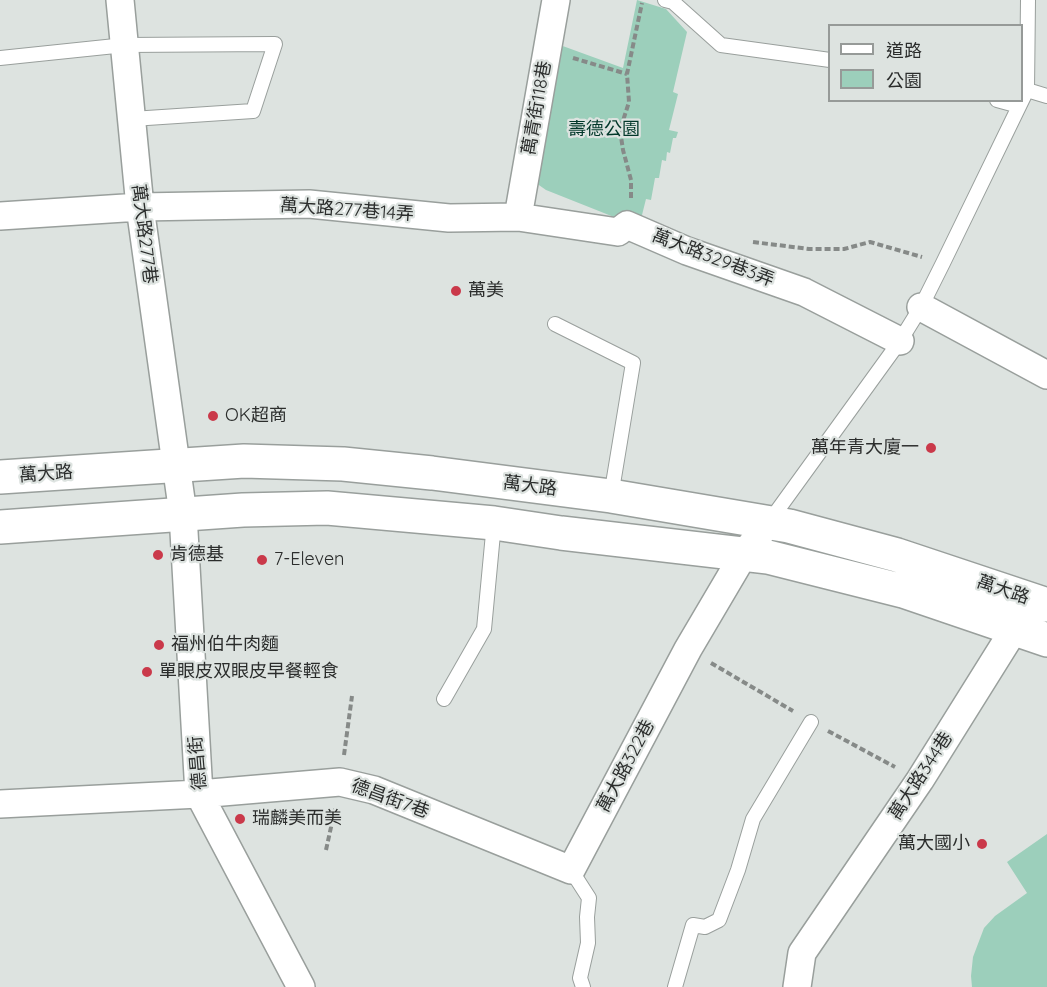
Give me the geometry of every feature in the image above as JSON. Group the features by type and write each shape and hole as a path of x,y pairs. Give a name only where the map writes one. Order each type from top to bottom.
{"main road":[{"name":"萬大路","path":"0,477 244,461 343,464 611,496 769,522 897,555 1047,605"},
{"name":"萬大路","path":"0,527 183,514 327,508 494,523 768,557 903,591 1047,640"}],"street":[{"name":"萬大路277巷","path":"120,0 140,207 183,514"},
{"name":"萬青街118巷","path":"518,217 556,0"},
{"name":"萬大路277巷14弄","path":"0,216 140,207 309,204 448,218 518,217"},
{"path":"518,217 618,232 627,225"},
{"name":"萬大路329巷3弄","path":"627,225 687,250 804,292 900,340"},
{"path":"921,307 1047,375"},
{"name":"德昌街","path":"183,514 199,794 301,987"},
{"name":"萬大路322巷","path":"571,870 688,649 744,554 769,522"},
{"name":"萬大路344巷","path":"798,987 802,953 920,780 1015,628"},
{"name":"德昌街7巷","path":"0,804 199,794 340,782 374,790 571,870"}],"lane":[{"path":"666,0 673,2 722,45 828,60"},
{"path":"1023,98 1027,90 1028,0"},
{"path":"0,58 124,45 275,44 254,111 132,119"},
{"path":"1027,90 1047,96"},
{"path":"1005,102 1019,106"},
{"path":"769,522 900,340 921,307 1021,102"},
{"path":"555,324 633,363 611,496"},
{"path":"444,699 484,629 494,523"},
{"path":"675,987 693,925 705,927 719,920 738,870 753,819 811,722"},
{"path":"571,870 590,898 587,917 588,943 580,978 584,987"}],"path":[{"path":"627,225 631,180 620,130 629,102 627,74 643,0"},
{"path":"547,50 627,74"},
{"path":"742,240 809,249 844,249 870,242 943,262"},
{"path":"326,850 340,782 352,696"}],"green space":[{"name":"壽德公園","path":"637,0 666,9 687,32 673,92 678,94 669,130 678,132 676,138 673,138 670,153 667,152 666,161 662,160 659,178 655,178 651,200 646,199 640,223 619,219 546,190 536,183 560,45 623,68"},
{"path":"1047,834 1047,987 972,987 973,957 984,928 995,916 1027,893 1007,862"}],"place":[{"name":"萬美","path":"456,291"},
{"name":"OK超商","path":"213,416"},
{"name":"萬年青大廈一","path":"931,448"},
{"name":"肯德基","path":"158,555"},
{"name":"7-Eleven","path":"262,560"},
{"name":"福州伯牛肉麵","path":"159,645"},
{"name":"單眼皮双眼皮早餐輕食","path":"147,672"},
{"name":"瑞麟美而美","path":"240,819"},
{"name":"萬大國小","path":"982,844"}]}
